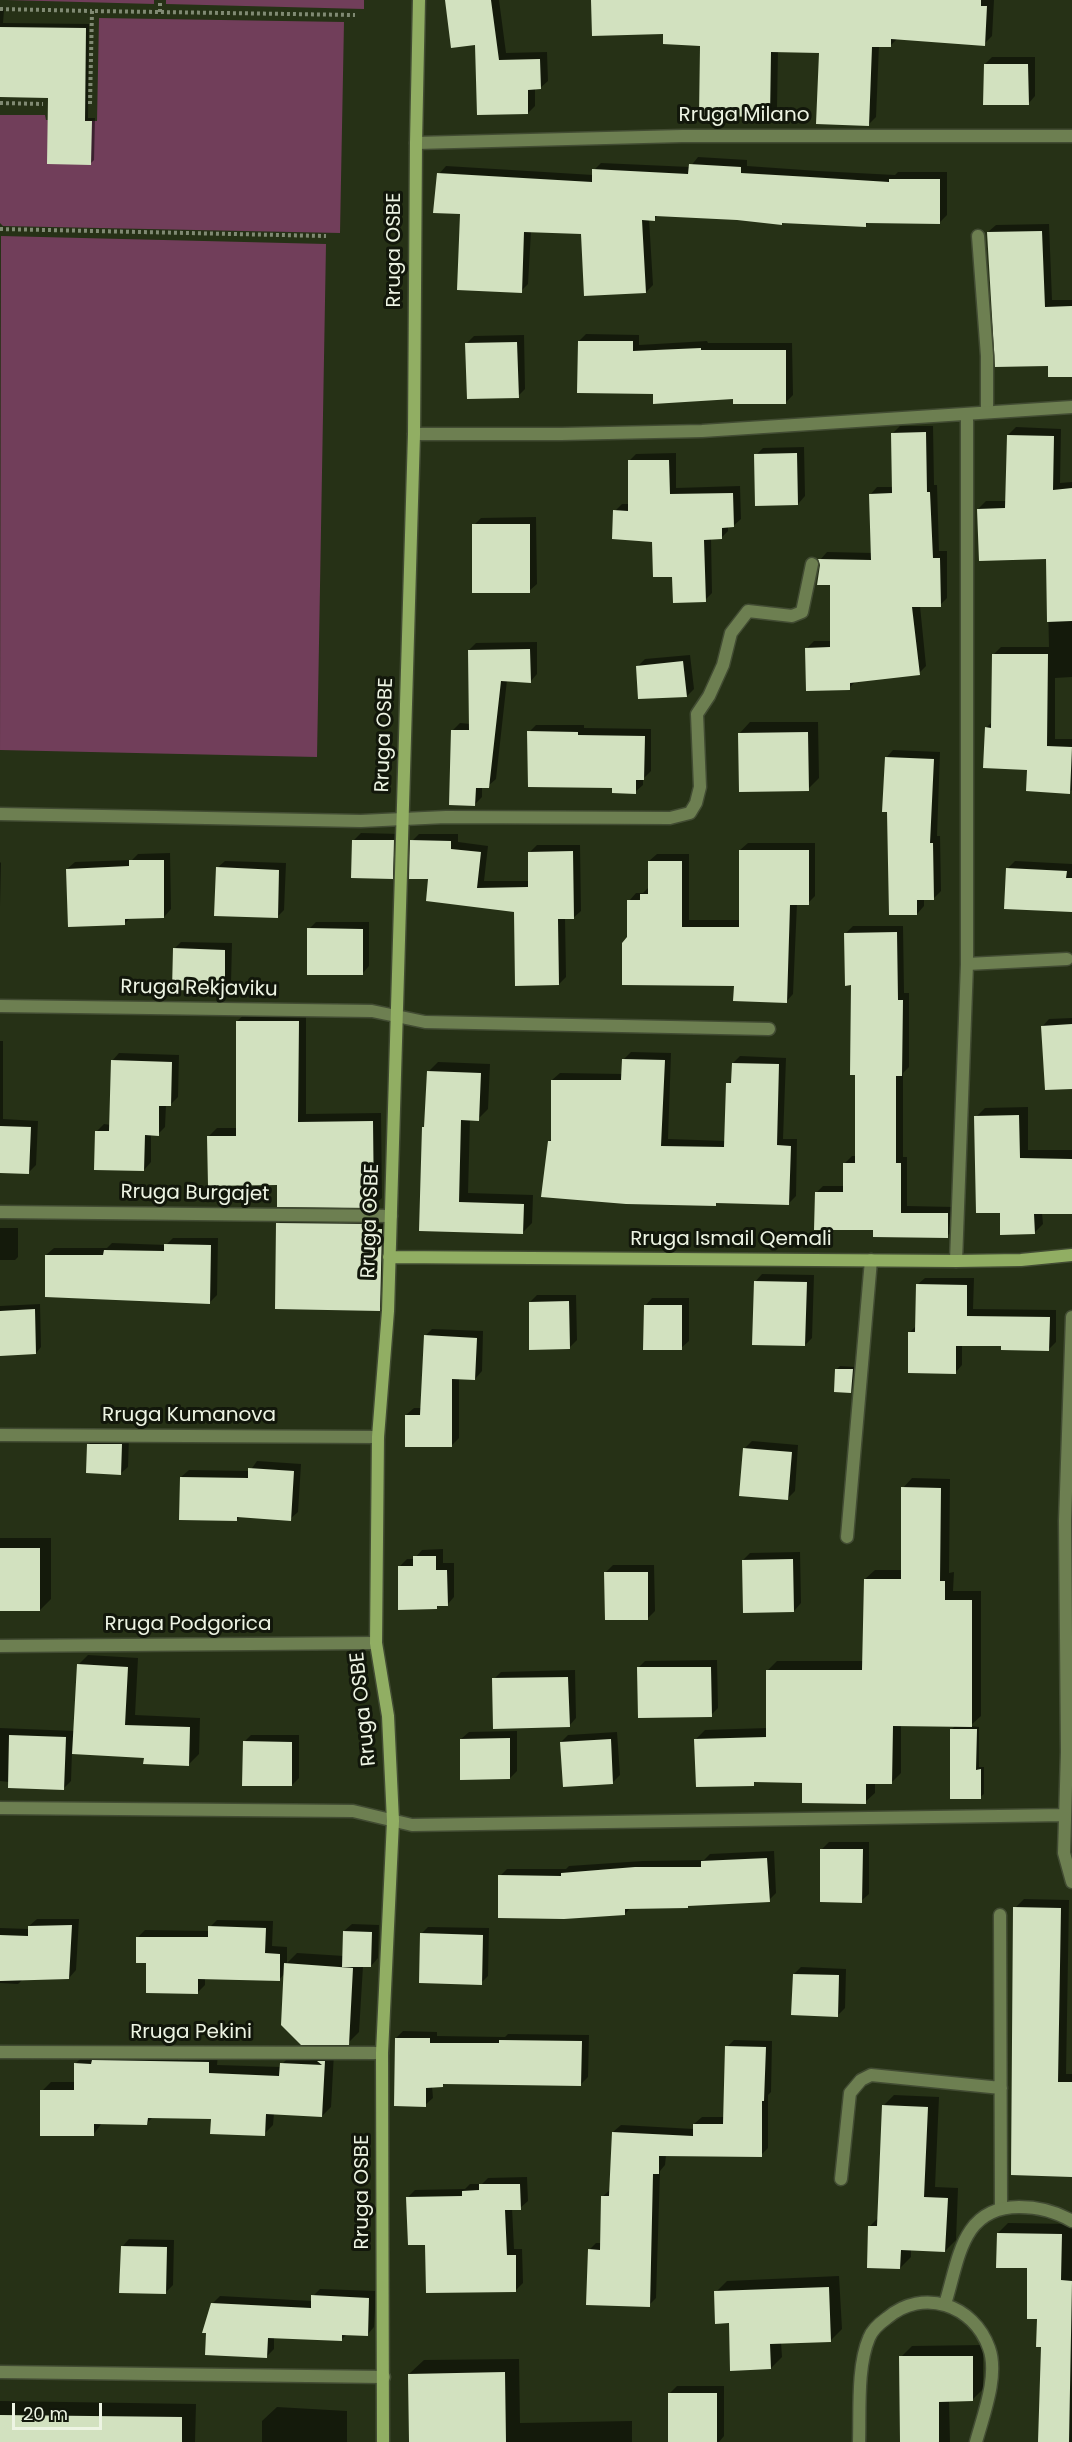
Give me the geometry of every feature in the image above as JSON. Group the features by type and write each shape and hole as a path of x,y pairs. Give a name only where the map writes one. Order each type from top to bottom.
{"street":[{"name":"Rruga OSBE","path":"383,2442 382,2054 393,1821 388,1716 376,1644 378,1437 388,1311 414,434 419,0"},
{"name":"Rruga Milano","path":"416,143 682,136 1072,136"},
{"path":"978,236 987,356 987,411"},
{"path":"414,434 702,431 967,416 987,411 1072,407"},
{"path":"956,1261 968,964 967,416"},
{"path":"0,814 361,821 402,818 670,818 690,813 696,803 700,787 697,714 709,696 723,665 730,633 748,611 792,616 802,612 812,564"},
{"path":"968,964 1067,959"},
{"name":"Rruga Rekjaviku","path":"0,1006 372,1011 425,1022 768,1029"},
{"name":"Rruga Burgajet","path":"0,1212 391,1216"},
{"name":"Rruga Ismail Qemali","path":"389,1257 956,1261 1021,1260 1072,1255"},
{"path":"847,1536 871,1260"},
{"path":"1072,1317 1065,1521 1070,1752 1064,1854 1072,1882"},
{"name":"Rruga Kumanova","path":"0,1435 378,1437"},
{"name":"Rruga Podgorica","path":"0,1646 376,1644"},
{"path":"0,1808 353,1811 412,1825 1065,1815"},
{"path":"1000,1915 1001,2207"},
{"name":"Rruga Pekini","path":"0,2052 382,2054"},
{"path":"841,2179 850,2093 861,2080 871,2075 1001,2088"},
{"path":"945,2304 972,2226 984,2215 1001,2207 1035,2207 1062,2215 1072,2221"},
{"path":"859,2442 863,2358 869,2336 896,2310 912,2304 927,2302 945,2304 961,2311 981,2332 990,2350 992,2364 988,2395 976,2442"},
{"path":"0,2372 384,2377"}],"path":[{"path":"160,0 160,12"},
{"path":"0,9 355,15"},
{"path":"90,104 92,11"},
{"path":"0,104 43,104"},
{"path":"4,237 2,229 326,236"}],"shaded area":[{"path":"6,0 154,0 154,4"},
{"path":"166,0 364,0 364,9 166,4"},
{"path":"99,18 344,22 340,233 3,226 0,223 0,115 45,115 46,120 97,121"},
{"path":"1,236 326,244 317,757 0,750"}],"building":[{"path":"445,0 491,0 499,60 540,59 541,89 528,90 528,114 477,115 475,45 451,48"},
{"path":"591,0 981,0 981,6 987,6 985,46 891,39 891,47 872,47 869,126 816,124 819,53 771,52 770,117 699,116 700,46 663,44 663,34 592,36"},
{"path":"0,27 86,28 85,121 92,121 91,165 47,164 48,98 0,97"},
{"path":"984,64 1028,64 1029,105 983,105"},
{"path":"689,164 741,167 741,173 889,182 889,179 940,179 940,224 866,223 866,227 782,223 782,225 737,220 655,216 655,221 642,220 646,293 584,296 581,234 524,232 522,293 457,290 460,214 433,213 437,173 592,182 592,169 688,174"},
{"path":"1042,231 1045,307 1072,306 1072,377 1048,377 1048,366 995,367 987,232"},
{"path":"578,341 633,341 633,351 701,348 701,350 786,350 786,404 733,404 733,399 653,404 653,394 577,393"},
{"path":"517,342 519,398 467,399 465,343"},
{"path":"926,432 927,492 930,492 933,558 940,558 941,607 912,607 920,675 850,683 850,690 806,691 805,648 830,647 830,585 817,585 820,565 818,559 871,560 869,494 892,493 891,433"},
{"path":"1007,435 1054,436 1053,490 1072,488 1072,621 1047,622 1046,559 979,561 977,509 1005,508"},
{"path":"797,453 798,505 755,506 754,454"},
{"path":"628,460 669,460 670,494 733,493 734,527 722,528 722,539 704,540 706,602 673,603 672,577 653,577 652,542 612,539 613,510 628,511"},
{"path":"472,524 530,524 530,593 472,593"},
{"path":"530,649 531,683 501,681 489,788 476,788 475,806 449,805 451,730 469,730 468,650"},
{"path":"992,654 1048,654 1047,746 1072,747 1070,794 1026,791 1027,770 983,768 985,727 991,728"},
{"path":"683,661 687,697 638,699 636,666"},
{"path":"527,731 578,732 578,735 645,736 644,780 636,780 636,794 612,793 612,788 528,787"},
{"path":"808,732 809,791 739,792 738,733"},
{"path":"885,757 934,759 930,843 933,843 934,900 917,900 917,915 889,915 887,812 882,812"},
{"path":"352,840 394,840 393,879 351,878"},
{"path":"410,840 451,841 451,849 481,852 477,888 528,887 528,852 573,851 574,919 558,919 559,985 515,986 514,912 426,901 428,879 409,879"},
{"path":"739,850 809,850 809,905 790,905 787,1003 733,1001 734,986 622,985 622,943 627,937 627,900 640,900 640,894 648,894 648,861 682,861 682,927 739,927"},
{"path":"129,860 164,860 164,918 125,919 125,925 68,927 66,869 129,866"},
{"path":"216,867 279,870 278,918 214,916"},
{"path":"1006,868 1067,871 1066,878 1072,878 1072,912 1004,909"},
{"path":"307,928 363,929 363,975 307,975"},
{"path":"897,932 898,1000 903,1000 902,1076 896,1076 896,1163 901,1163 901,1213 948,1213 948,1238 873,1237 873,1230 814,1230 815,1192 843,1192 843,1163 855,1163 855,1075 850,1075 851,985 845,986 844,933"},
{"path":"173,948 225,950 225,991 172,990"},
{"path":"236,1021 299,1021 298,1122 373,1121 374,1208 277,1207 277,1185 208,1186 207,1136 236,1136"},
{"path":"1072,1024 1072,1089 1045,1090 1041,1026"},
{"path":"622,1059 665,1060 661,1146 724,1147 726,1083 731,1083 732,1063 779,1064 777,1145 791,1146 789,1205 626,1204 541,1197 548,1141 551,1141 551,1080 621,1080"},
{"path":"111,1060 172,1062 171,1106 159,1106 159,1136 145,1135 144,1171 94,1170 95,1131 109,1131"},
{"path":"427,1071 481,1073 479,1121 461,1120 459,1202 524,1204 523,1234 419,1231 422,1127 424,1127"},
{"path":"1019,1115 1020,1158 1072,1159 1072,1214 1034,1214 1035,1234 1000,1235 1000,1213 976,1213 974,1116"},
{"path":"0,1126 31,1127 29,1174 0,1173"},
{"path":"276,1223 374,1224 374,1229 382,1229 380,1311 275,1309"},
{"path":"164,1244 211,1245 210,1304 45,1297 45,1255 103,1255 104,1250 164,1251"},
{"path":"754,1281 807,1282 805,1346 752,1345"},
{"path":"916,1284 967,1285 967,1316 1050,1317 1049,1351 1001,1350 1001,1346 956,1346 956,1374 908,1373 908,1332 915,1332"},
{"path":"569,1301 570,1349 529,1350 529,1302"},
{"path":"644,1305 682,1305 682,1350 643,1350"},
{"path":"35,1309 36,1354 0,1356 0,1311"},
{"path":"424,1335 477,1338 475,1380 452,1379 452,1447 405,1447 405,1415 420,1415"},
{"path":"835,1369 853,1369 851,1393 834,1392"},
{"path":"87,1444 122,1444 121,1475 86,1473"},
{"path":"743,1448 792,1452 788,1500 739,1496"},
{"path":"248,1468 294,1471 291,1521 237,1517 237,1521 179,1520 180,1477 248,1478"},
{"path":"901,1487 941,1488 940,1581 945,1581 945,1600 972,1600 972,1727 893,1726 892,1784 866,1784 866,1804 802,1803 802,1783 754,1782 754,1786 696,1787 694,1739 766,1737 766,1670 862,1670 864,1579 901,1579"},
{"path":"0,1548 40,1548 40,1611 0,1611"},
{"path":"413,1556 436,1556 436,1570 447,1570 448,1606 437,1606 437,1609 398,1610 398,1566 413,1566"},
{"path":"793,1559 794,1612 743,1613 742,1560"},
{"path":"604,1572 648,1572 648,1620 605,1620"},
{"path":"77,1664 128,1667 125,1725 190,1727 189,1766 143,1764 144,1758 72,1754"},
{"path":"637,1667 711,1667 712,1717 638,1718"},
{"path":"568,1677 570,1727 493,1729 492,1678"},
{"path":"950,1729 977,1729 976,1770 981,1769 981,1799 950,1799"},
{"path":"9,1735 66,1737 64,1790 8,1788"},
{"path":"510,1738 510,1779 460,1780 460,1739"},
{"path":"611,1739 613,1784 563,1787 560,1742"},
{"path":"243,1741 292,1742 292,1786 242,1786"},
{"path":"820,1849 863,1849 862,1903 820,1902"},
{"path":"767,1858 770,1902 688,1906 688,1908 625,1909 625,1915 564,1919 498,1918 498,1875 561,1876 561,1873 635,1867 701,1867 701,1861"},
{"path":"1013,1907 1061,1908 1058,2082 1072,2082 1072,2177 1011,2175"},
{"path":"72,1925 69,1979 0,1981 0,1935 28,1936 28,1926"},
{"path":"208,1926 266,1928 265,1953 280,1954 280,1981 198,1979 198,1994 146,1993 146,1963 136,1963 136,1937 208,1937"},
{"path":"343,1931 372,1932 371,1967 342,1967"},
{"path":"420,1933 483,1935 482,1985 419,1983"},
{"path":"284,1963 353,1968 349,2045 301,2045 281,2025"},
{"path":"793,1974 839,1975 838,2017 791,2015"},
{"path":"395,2038 430,2038 430,2043 499,2043 499,2040 582,2041 581,2086 443,2084 443,2087 426,2088 426,2107 394,2106"},
{"path":"725,2046 766,2047 764,2101 762,2101 762,2157 659,2156 659,2174 653,2174 650,2307 586,2305 588,2249 600,2250 601,2196 609,2196 612,2132 693,2136 693,2124 723,2124"},
{"path":"92,2060 209,2062 209,2073 279,2076 280,2063 322,2065 317,2061 325,2061 322,2117 266,2114 265,2136 210,2134 211,2119 148,2118 147,2125 94,2124 94,2136 40,2136 40,2090 74,2090 74,2063 91,2064"},
{"path":"882,2105 928,2107 924,2197 948,2198 945,2252 901,2250 900,2269 867,2268 868,2226 877,2226"},
{"path":"479,2184 520,2184 521,2210 505,2210 507,2255 516,2255 516,2292 426,2293 425,2245 408,2245 406,2197 462,2196 462,2191 479,2190"},
{"path":"997,2233 1062,2234 1061,2280 1072,2281 1069,2442 1038,2442 1041,2347 1036,2347 1037,2319 1027,2319 1027,2268 996,2268"},
{"path":"121,2246 167,2247 166,2294 119,2293"},
{"path":"829,2287 831,2342 770,2344 771,2369 730,2371 729,2323 715,2324 714,2291"},
{"path":"311,2295 369,2298 368,2336 342,2335 342,2341 268,2338 267,2358 205,2355 206,2333 202,2333 211,2303 311,2308"},
{"path":"899,2356 973,2356 973,2401 939,2402 939,2442 900,2442"},
{"path":"505,2372 506,2442 409,2442 408,2374"},
{"path":"668,2393 717,2393 717,2442 668,2442"},
{"path":"0,2415 182,2417 182,2442 0,2442"}]}
